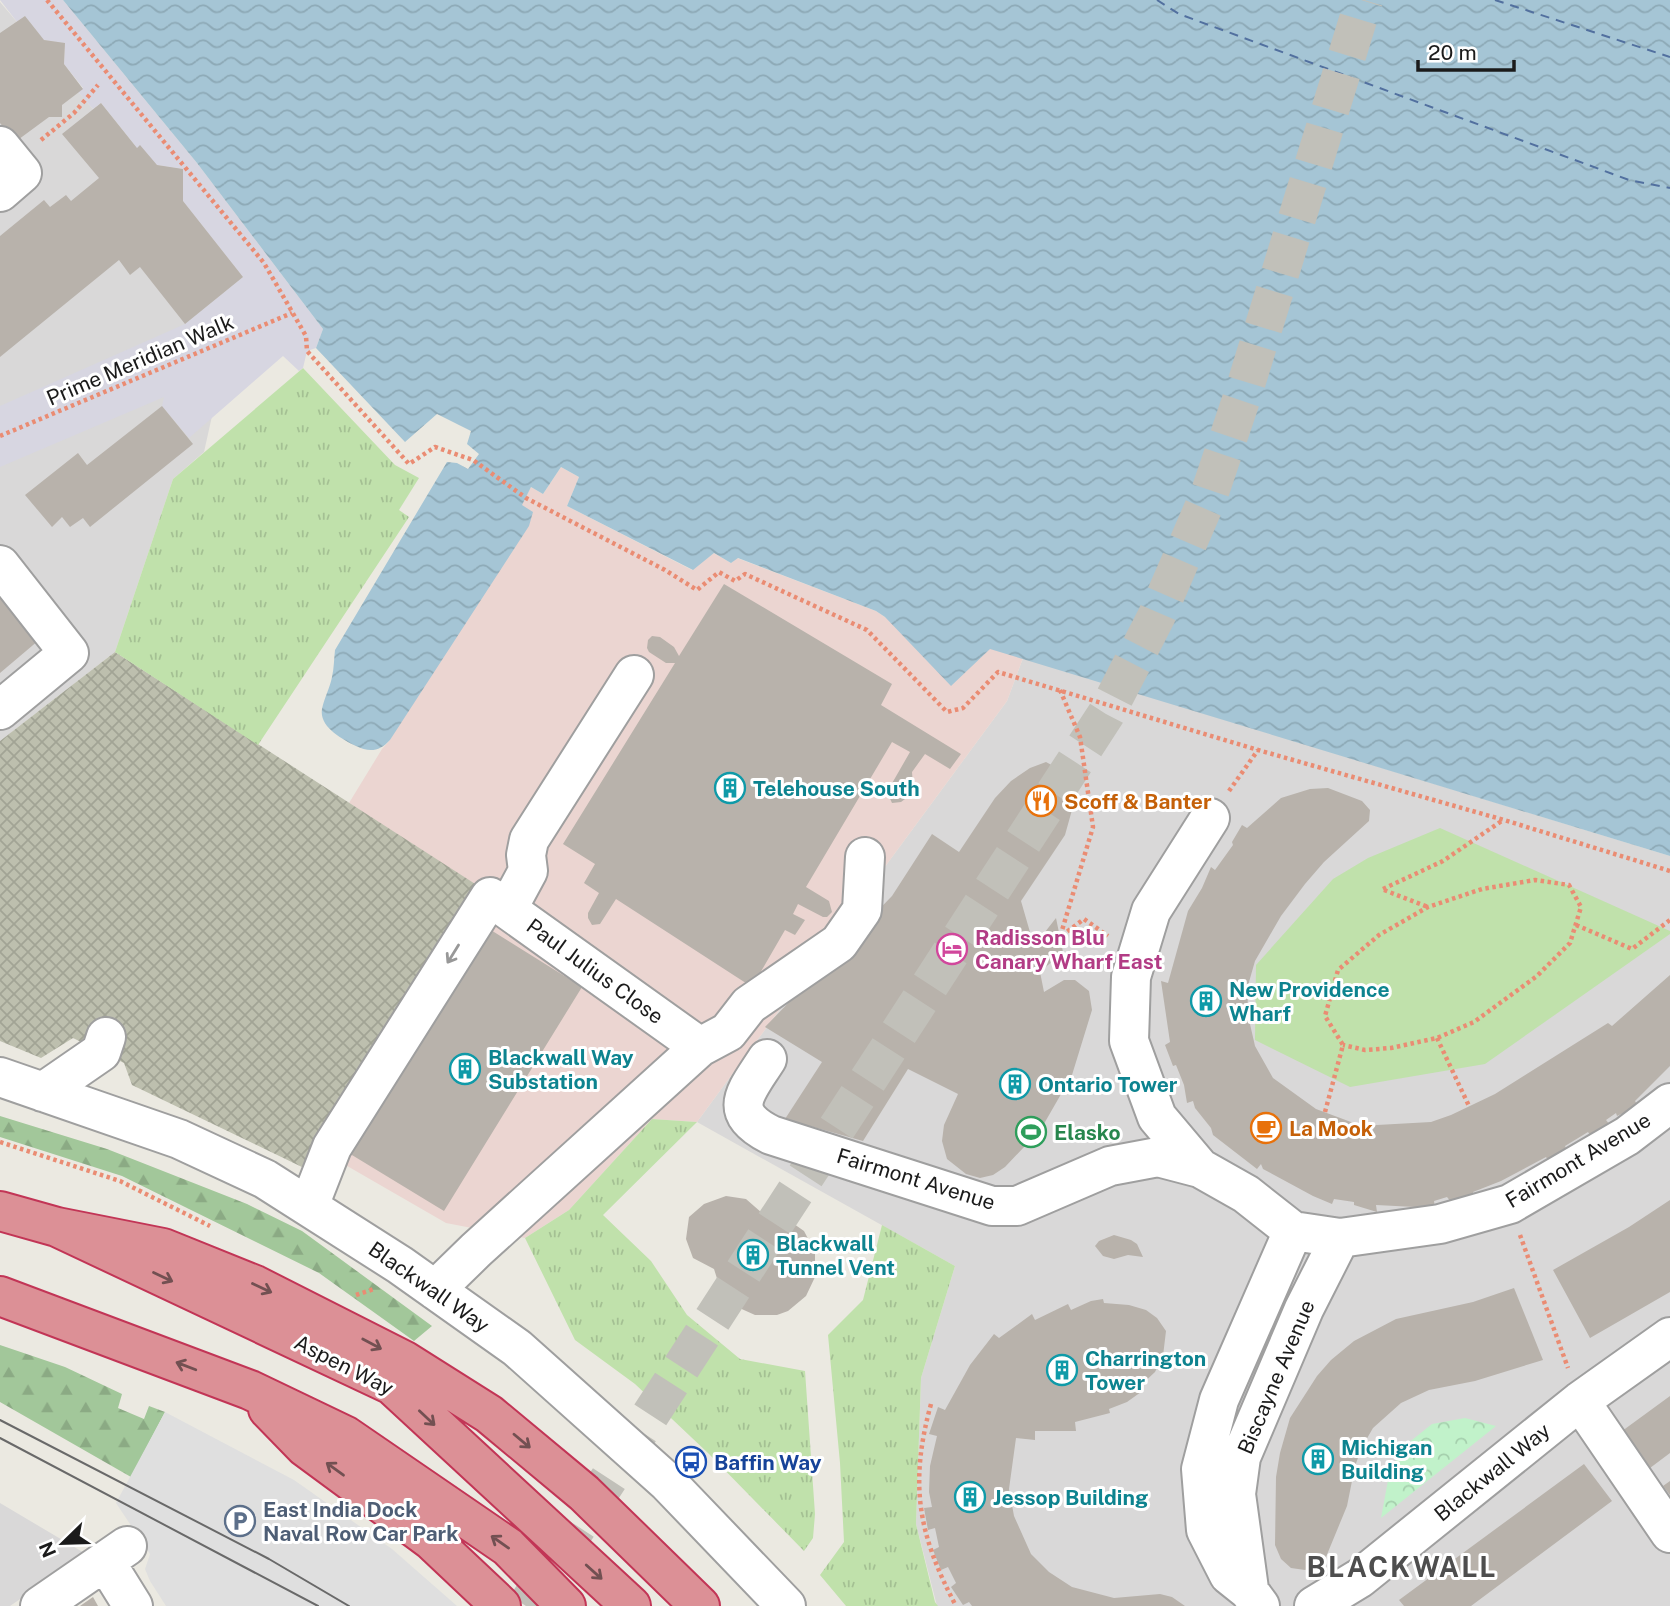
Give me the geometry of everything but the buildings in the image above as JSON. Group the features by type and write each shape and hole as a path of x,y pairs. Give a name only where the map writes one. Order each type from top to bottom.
{"highway":[{"name":"Aspen Way","path":"0,1211 57,1227 392,1385 631,1606"},
{"path":"57,1227 163,1248 256,1285 405,1361 489,1414 542,1458 584,1493 700,1606"},
{"path":"0,1296 250,1390 346,1436 508,1548 566,1606"},
{"path":"250,1390 305,1447 431,1540 501,1606"}],"street":[{"path":"0,565 69,653 0,710"},
{"path":"508,908 528,870 526,855 529,840 634,675"},
{"path":"1200,1168 1157,1117 1129,1041 1131,977 1151,911 1210,818"},
{"path":"435,1290 700,1047 728,1032 749,1006 839,943 862,910 865,857"},
{"name":"Paul Julius Close","path":"309,1206 332,1147 490,897 700,1047"},
{"path":"43,1092 101,1052 106,1037"},
{"name":"Fairmont Avenue","path":"767,1059 744,1100 744,1113 755,1127 771,1135 992,1206 1017,1206 1110,1166 1158,1157 1200,1168 1246,1194 1293,1231 1340,1238 1440,1224 1510,1204 1627,1136 1670,1102"},
{"name":"Blackwall Way","path":"0,1077 179,1139 265,1179 400,1265 517,1348 667,1482 786,1606"},
{"name":"Biscayne Avenue","path":"1255,1599 1229,1575 1206,1530 1201,1469 1219,1400 1293,1231"},
{"name":"Biscayne Avenue","path":"1255,1599 1236,1494 1241,1457 1304,1308 1340,1238"},
{"name":"Blackwall Way","path":"1314,1606 1360,1578 1580,1401 1670,1337"},
{"path":"1580,1401 1670,1533"},
{"path":"40,1606 116,1554 133,1606"}],"path":[{"path":"47,0 264,263 306,336 307,351 409,464 435,447 473,460 526,498 665,570 697,590 719,572 736,581 745,574 867,629 947,712 963,708 998,672 1670,871"},
{"path":"4,167 74,113 98,85"},
{"name":"Prime Meridian Walk","path":"0,436 292,313"},
{"path":"1060,690 1080,737 1093,827 1060,937 1084,919 1138,956"},
{"path":"1210,818 1258,750"},
{"path":"1428,907 1383,889 1443,861 1504,820"},
{"path":"1535,880 1569,885 1581,907 1570,943 1537,976 1474,1022 1437,1038 1391,1048 1365,1050 1343,1045 1325,1016 1338,970 1379,935 1428,907 1482,889 1535,880"},
{"path":"1576,925 1632,949 1670,920"},
{"path":"1437,1038 1469,1106"},
{"path":"1325,1112 1343,1045"},
{"path":"0,1142 120,1181 220,1231"},
{"path":"1510,1204 1566,1362"},
{"path":"352,1296 377,1288 391,1278 400,1265"},
{"path":"931,1404 923,1431 920,1510 930,1551 956,1606"}],"shaded area":[{"path":"0,0 63,0 197,163 323,329 316,348 307,351 303,368 299,371 283,356 189,438 162,406 164,397 0,467 0,406 185,324 243,277 183,201 183,169 157,165 137,148 101,103 93,109 78,92 83,88 64,64 65,43 44,40 25,16 17,22"},
{"path":"0,2 17,22 25,16 65,43 64,64 83,89 79,93 93,109 101,103 137,148 140,145 157,165 183,169 243,277 204,452 173,479 115,652 0,741"},
{"path":"561,467 579,477 567,506 692,570 714,553 731,563 737,558 876,611 885,617 1023,658 1007,701 697,1122 652,1119 569,1210 525,1238 446,1223 316,1148 482,889 349,803 390,740 531,487 543,494"},
{"path":"115,652 483,889 304,1168 132,1085 124,1063 73,1038 41,1058 0,1041 0,741"},
{"name":"New Providence Wharf","path":"1023,658 1670,856 1670,1606 937,1606 916,1524 921,1378 955,1266 697,1122 1007,701"},
{"name":"East India Dock Naval Row Car Park","path":"165,1412 294,1480 392,1549 457,1606 166,1606 145,1569 150,1554 116,1503"},
{"path":"0,1503 86,1554 10,1606 0,1606"}],"green space":[{"path":"303,368 395,465 419,478 399,510 409,517 258,745 115,652 173,479"},
{"path":"1440,828 1670,931 1670,934 1485,1064 1350,1087 1255,1040 1256,965 1333,879 1368,858"},
{"path":"0,1116 107,1149 247,1204 302,1231 432,1326 414,1341 319,1273 122,1176 0,1137"},
{"path":"652,1119 697,1122 603,1215 651,1261 687,1315 740,1359 805,1371 815,1514 813,1538 804,1551 709,1454 635,1384 575,1340 525,1238 569,1210"},
{"path":"882,1225 955,1266 921,1378 916,1524 938,1606 846,1606 820,1575 844,1542 840,1463 828,1335 863,1300"},
{"path":"0,1345 65,1367 122,1394 118,1408 144,1419 149,1406 165,1412 131,1477 0,1402"},
{"path":"1465,1418 1496,1426 1381,1518 1389,1475 1402,1448 1432,1424"}],"water":[{"path":"63,0 1670,0 1670,856 990,649 951,686 885,617 876,611 738,558 731,563 714,553 693,570 567,506 579,477 561,467 543,494 531,487 522,505 533,512 529,526 390,740 374,750 366,750 350,743 328,727 322,715 332,677 335,650 447,462 457,463 468,469 479,454 467,444 471,431 437,414 405,442 316,348 323,329 197,163"}],"ferry route":[{"path":"1157,0 1179,14 1629,180 1670,188"},
{"path":"1495,0 1670,57"}],"tunnel":[{"path":"526,1606 1106,714 1157,615 1210,492 1244,391 1364,0"}],"tram line":[{"path":"0,1420 269,1559 349,1606"},
{"path":"0,1438 318,1606"}],"place":[{"name":"Telehouse South","path":"730,788"},
{"name":"Scoff & Banter","path":"1041,801"},
{"name":"Radisson Blu Canary Wharf East","path":"952,949"},
{"name":"New Providence Wharf","path":"1206,1001"},
{"name":"Blackwall Way Substation","path":"465,1069"},
{"name":"Ontario Tower","path":"1015,1084"},
{"name":"La Mook","path":"1266,1128"},
{"name":"Elasko","path":"1031,1132"},
{"name":"Blackwall Tunnel Vent","path":"753,1255"},
{"name":"Charrington Tower","path":"1062,1370"},
{"name":"Michigan Building","path":"1318,1459"},
{"name":"Baffin Way","path":"691,1462"},
{"name":"Jessop Building","path":"970,1497"},
{"name":"East India Dock Naval Row Car Park","path":"240,1521"}],"district":[{"name":"BLACKWALL","path":"1402,1566"}]}
